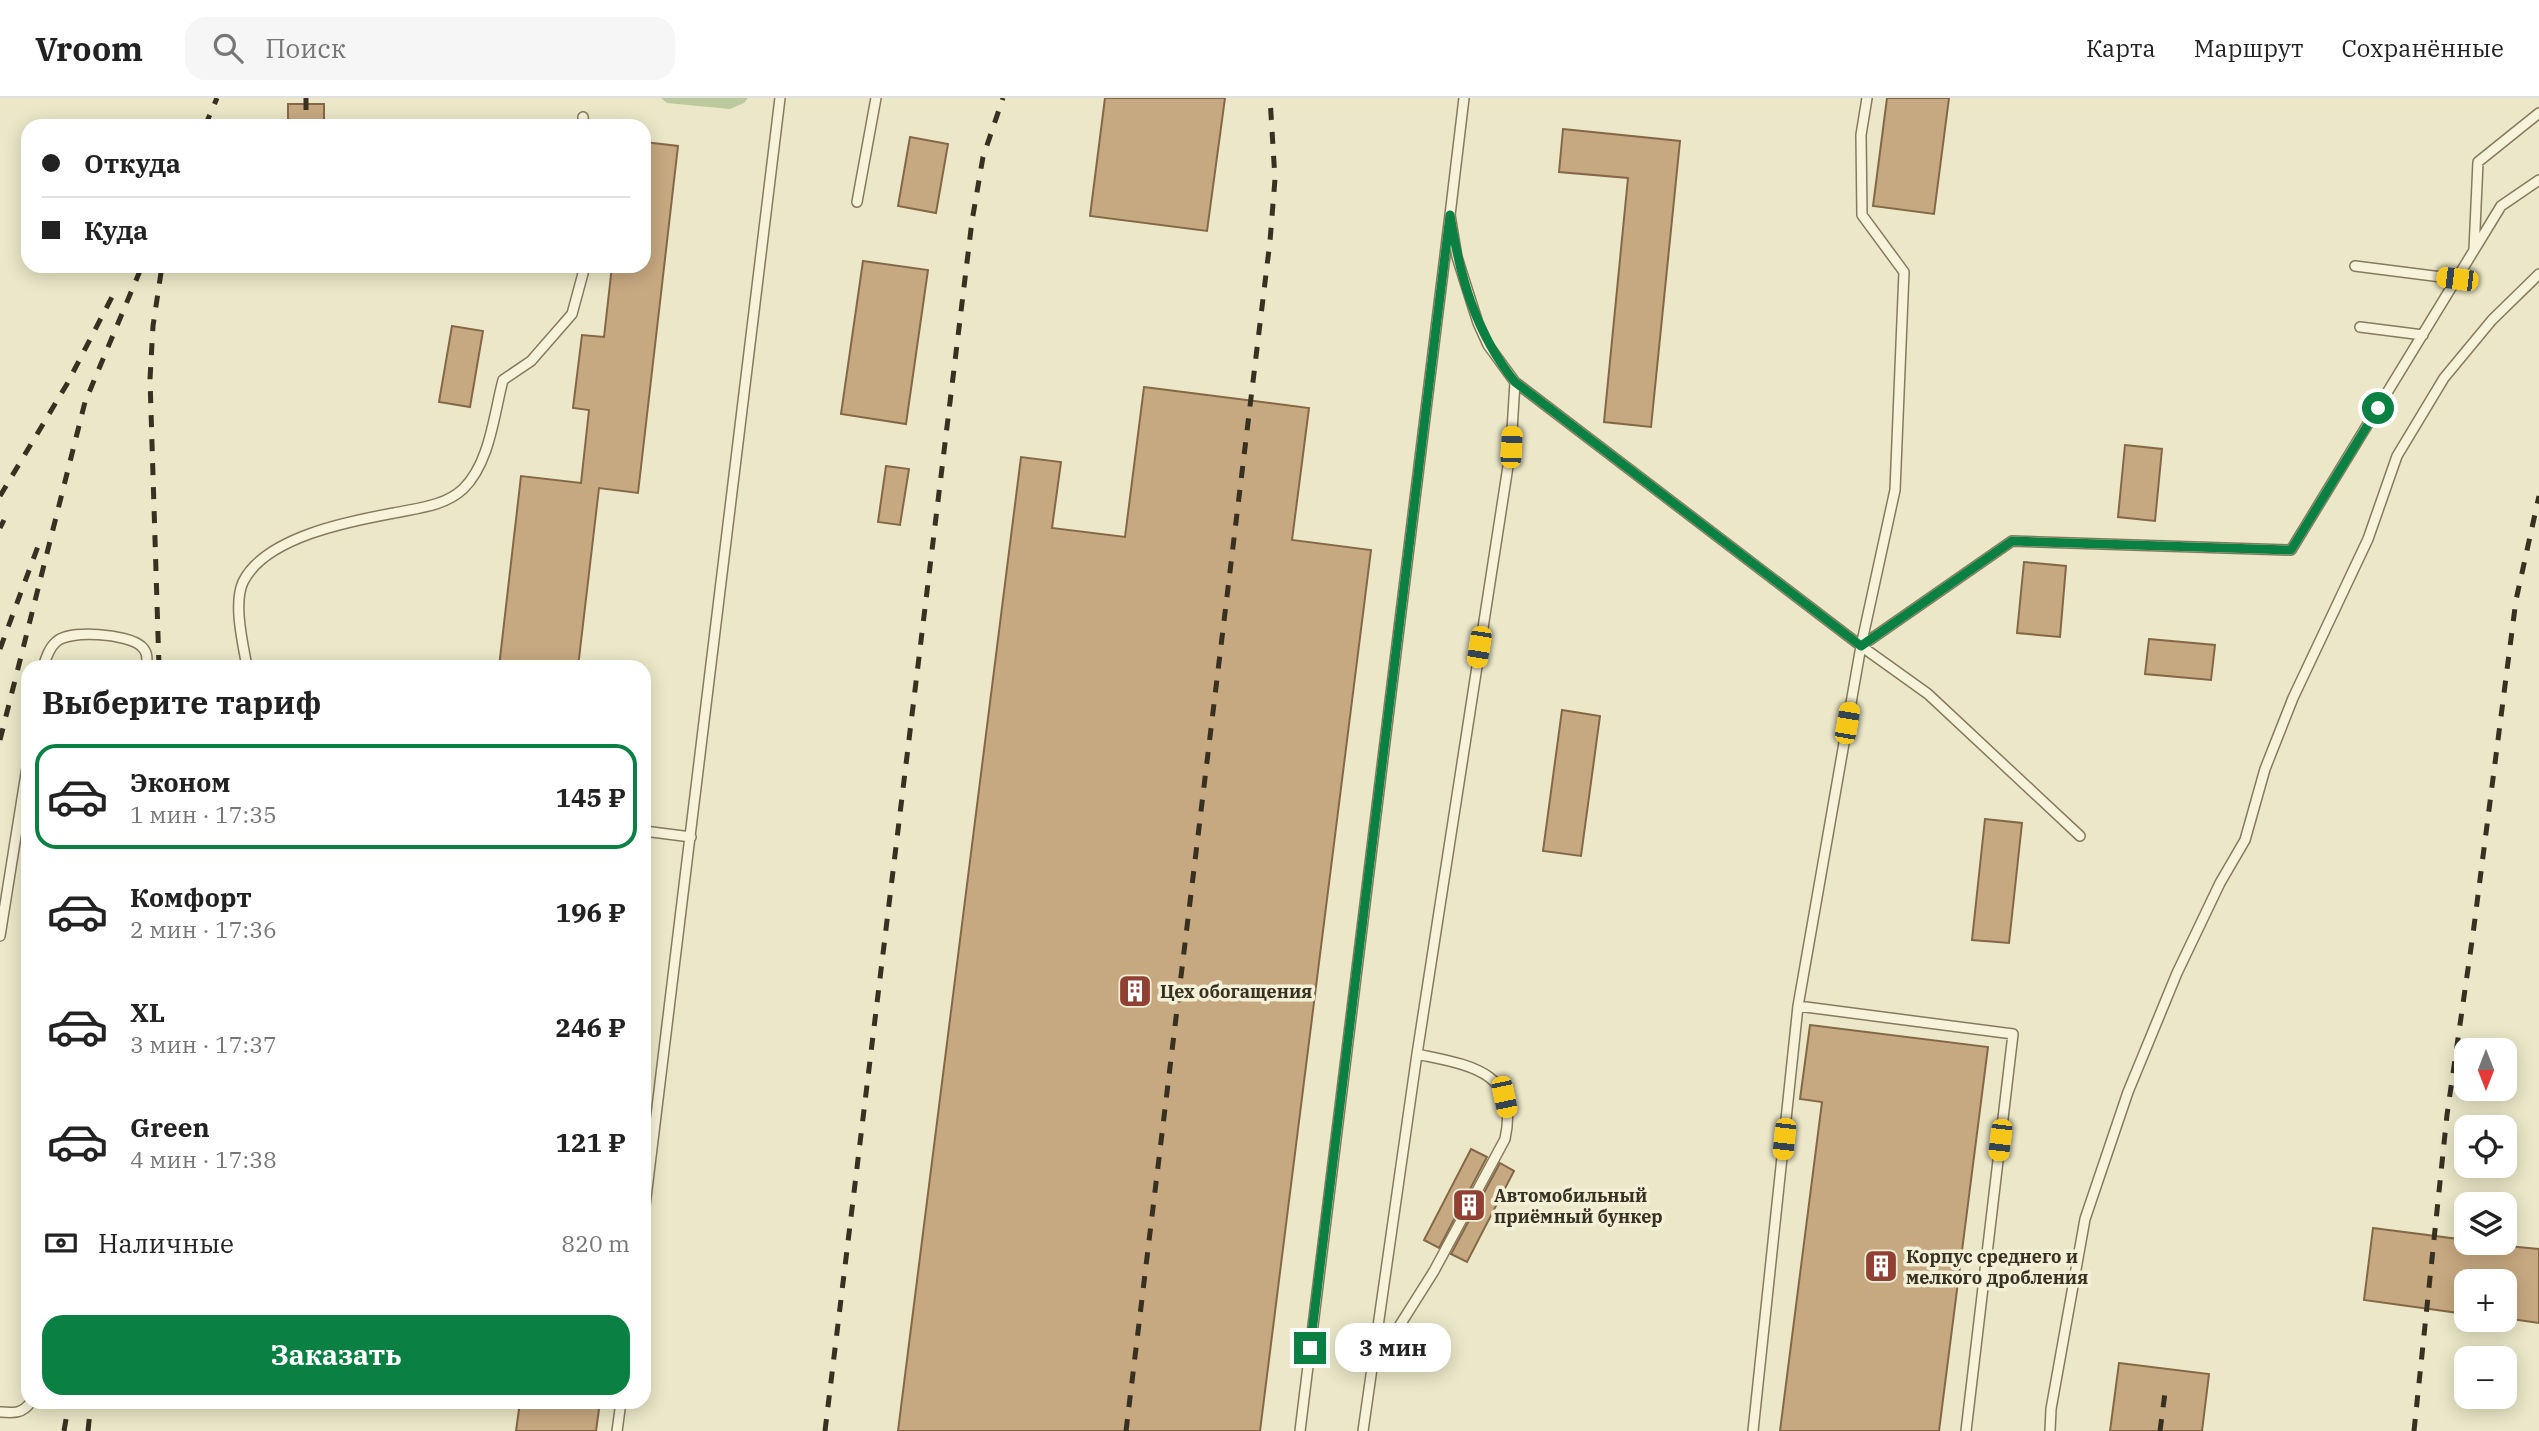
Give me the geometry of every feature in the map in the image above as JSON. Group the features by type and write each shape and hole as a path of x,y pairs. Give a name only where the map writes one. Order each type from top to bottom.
{"lane":[{"path":"651,1158 780,98"},
{"path":"857,202 876,98"},
{"path":"1300,1431 1464,98"},
{"path":"1753,1431 1798,1006 1861,646 1895,490 1904,272 1862,215 1861,135 1867,98"},
{"path":"2474,252 2478,162 2539,113"},
{"path":"1861,646 2012,541 2291,550 2501,206 2539,180"},
{"path":"1450,215 1457,257 1478,323 1489,345 1515,382 1928,694 2080,836"},
{"path":"2355,266 2457,279"},
{"path":"246,660 240,604 243,583 255,567 274,552 323,528 354,519 428,506 448,500 463,489 474,476 485,449 503,380 531,361 572,314 583,273"},
{"path":"2050,1431 2050,1409 2085,1219 2128,1093 2177,972 2220,883 2245,840 2265,769 2293,698 2368,539 2396,456 2444,378 2492,320 2539,274"},
{"path":"2360,327 2423,335"},
{"path":"1363,1431 1417,1054 1511,447 1515,382"},
{"path":"45,660 56,642 72,634 133,641 143,647 148,660"},
{"path":"0,936 21,805"},
{"path":"651,832 691,837"},
{"path":"1798,1006 2013,1034 1966,1431"},
{"path":"1373,1368 1434,1271 1505,1139 1507,1128 1504,1097 1496,1082 1468,1064 1417,1054"},
{"path":"0,1412 16,1413 24,1409"},
{"path":"617,1431 620,1409"}],"green space":[{"path":"661,98 748,98 744,103 730,109 667,103"}],"building":[{"path":"1105,98 1225,98 1207,231 1090,216"},
{"path":"1887,98 1949,98 1934,214 1873,206"},
{"path":"288,104 324,104 324,119 288,119"},
{"path":"1563,129 1680,141 1651,427 1604,422 1628,178 1559,172"},
{"path":"910,137 948,144 936,213 898,206"},
{"path":"651,143 678,146 638,493 599,488 579,660 500,660 521,476 581,483 589,410 573,408 582,335 604,337 611,273 651,273"},
{"path":"863,261 928,270 906,424 841,414"},
{"path":"452,326 483,331 470,407 439,402"},
{"name":"Цех обогащения","path":"1144,387 1309,408 1292,540 1371,550 1260,1431 898,1431 1021,457 1061,462 1052,528 1125,537"},
{"path":"2125,445 2162,449 2155,521 2118,517"},
{"path":"886,466 909,469 900,525 878,522"},
{"path":"2024,562 2066,566 2060,637 2017,633"},
{"path":"2149,639 2215,645 2211,680 2145,674"},
{"path":"1562,710 1600,716 1581,856 1543,851"},
{"path":"1985,819 2022,823 2009,943 1972,940"},
{"name":"Корпус среднего и мелкого дробления","path":"1810,1025 1988,1047 1939,1431 1780,1431 1822,1102 1800,1099"},
{"path":"1471,1149 1487,1157 1439,1248 1424,1240"},
{"path":"1500,1163 1514,1171 1467,1262 1451,1254"},
{"path":"2373,1228 2454,1238 2454,1255 2517,1255 2517,1247 2539,1249 2539,1323 2517,1320 2517,1269 2454,1269 2454,1312 2364,1300"},
{"path":"2119,1363 2209,1374 2202,1431 2110,1431"},
{"path":"519,1409 599,1409 596,1431 516,1431"}],"railway":[{"path":"208,119 217,98"},
{"path":"306,98 306,119"},
{"path":"825,1431 972,221 983,157 1003,98"},
{"path":"1126,1431 1270,241 1275,179 1270,98"},
{"path":"0,740 85,402 139,273"},
{"path":"159,660 150,379 153,326 161,273"},
{"path":"0,496 67,384 113,295"},
{"path":"2414,1431 2447,1115 2516,600 2539,496"},
{"path":"0,528 4,520"},
{"path":"0,649 40,541"},
{"path":"2160,1431 2166,1385"},
{"path":"64,1431 68,1409"},
{"path":"88,1431 90,1409"}],"place":[{"name":"Цех обогащения","path":"1135,991"},
{"name":"Автомобильный приёмный бункер","path":"1469,1205"},
{"name":"Корпус среднего и мелкого дробления","path":"1881,1266"}],"route":[{"path":"1310,1348 1450,215 1466,292 1478,323 1489,345 1515,382 1861,646 2012,541 2291,550 2378,408"}]}
